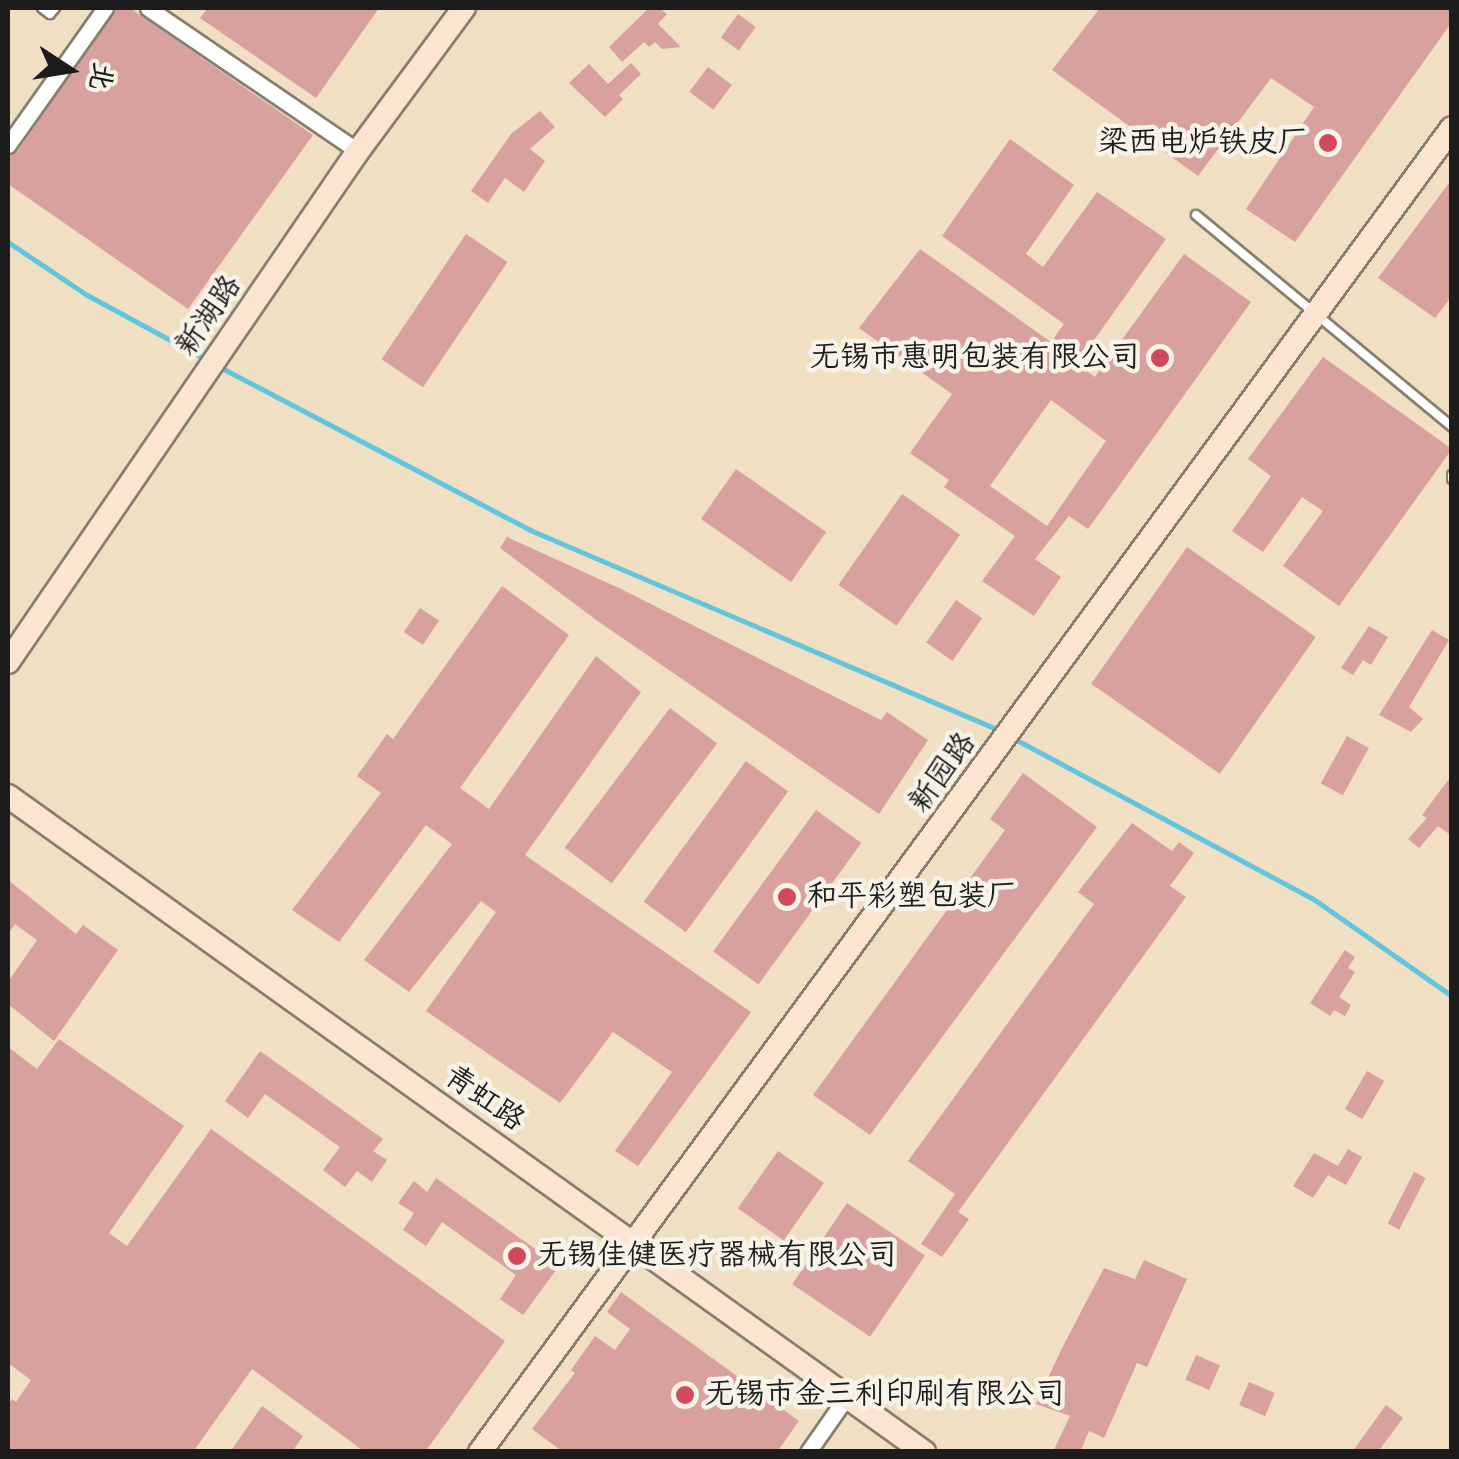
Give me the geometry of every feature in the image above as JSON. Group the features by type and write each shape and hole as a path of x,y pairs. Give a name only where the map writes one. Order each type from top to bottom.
{"street":[{"path":"8,145 105,8"},
{"path":"148,8 358,151"},
{"name":"新湖路","path":"8,662 358,151 464,8"},
{"name":"新园路","path":"480,1452 1317,317 1452,128"},
{"name":"青虹路","path":"8,796 924,1452"},
{"path":"808,1452 847,1396"}],"lane":[{"path":"42,8 50,14 56,8"},
{"path":"1196,215 1452,427"}],"building":[{"path":"116,8 130,8 313,135 188,309 8,184 8,156 17,152"},
{"path":"208,8 379,8 316,98 200,18"},
{"path":"649,8 659,8 667,14 658,24 681,47 662,49 655,42 649,47 644,42 622,62 609,47"},
{"name":"梁西电炉铁皮厂","path":"1100,8 1452,8 1452,22 1295,242 1246,209 1314,107 1271,78 1198,176 1052,70"},
{"path":"738,14 756,27 739,50 721,37"},
{"path":"631,63 641,74 619,95 623,99 605,117 569,83 589,64 608,84"},
{"path":"708,67 732,85 713,110 689,92"},
{"path":"540,111 555,127 530,149 545,161 524,192 505,178 488,203 471,191 511,134"},
{"path":"1010,139 1074,185 1026,254 1043,267 1097,192 1166,239 1077,364 1095,377 1184,254 1251,302 1088,529 1069,516 1035,559 1061,577 1034,616 982,581 1015,536 944,487 949,480 910,453 952,394 859,328 920,249 1051,342 1064,324 942,236","holes":["1051,400 1106,441 1047,526 990,486"]},
{"path":"1452,179 1452,296 1435,318 1378,278"},
{"path":"466,234 507,262 423,387 382,359"},
{"path":"1323,357 1452,449 1339,606 1283,566 1323,511 1302,497 1263,552 1232,531 1271,476 1248,459"},
{"path":"736,469 826,532 791,582 701,519"},
{"path":"902,494 960,535 896,626 838,585"},
{"path":"507,537 621,589 881,720 887,712 928,740 879,814 599,622 500,548"},
{"path":"1187,547 1316,637 1220,774 1091,684"},
{"path":"502,586 569,635 460,788 489,809 596,656 641,692 525,855 751,1012 638,1166 615,1151 672,1072 613,1032 560,1103 426,1011 496,912 481,901 409,992 364,960 452,844 426,825 339,942 292,910 381,793 357,776 387,734 393,739"},
{"path":"956,600 982,618 952,661 926,643"},
{"path":"420,608 439,621 423,645 404,632"},
{"path":"1369,626 1388,637 1371,665 1363,660 1353,675 1341,668"},
{"path":"1432,630 1449,640 1409,707 1423,719 1411,732 1379,715"},
{"path":"670,708 717,744 612,883 565,848"},
{"path":"1347,736 1369,748 1343,795 1321,783"},
{"path":"746,761 788,792 686,932 644,902"},
{"path":"1023,773 1097,827 870,1135 813,1095 1005,830 990,819"},
{"path":"1452,775 1452,836 1438,826 1419,848 1408,839 1427,818 1422,815"},
{"name":"和平彩塑包装厂","path":"816,810 861,843 758,984 713,952"},
{"path":"1132,823 1172,851 1179,842 1194,853 1170,886 1186,897 958,1212 969,1219 942,1257 921,1244 955,1194 908,1161 1094,904 1078,892"},
{"path":"8,880 76,934 83,925 118,950 54,1041 8,1004 8,982 37,940 15,924 8,934"},
{"path":"1345,950 1355,957 1348,968 1355,972 1339,997 1351,1005 1345,1016 1334,1010 1330,1016 1310,1003"},
{"path":"59,1039 184,1126 109,1233 127,1246 211,1129 505,1341 425,1452 365,1452 252,1369 193,1452 8,1452 8,1406 12,1399 16,1402 31,1380 8,1363 8,1047 37,1069"},
{"path":"260,1051 383,1139 373,1151 387,1160 372,1182 357,1171 345,1187 323,1170 340,1147 265,1094 248,1118 225,1101"},
{"path":"1367,1071 1384,1081 1362,1119 1345,1109"},
{"path":"1348,1149 1362,1157 1346,1185 1328,1175 1313,1198 1293,1186 1314,1153 1338,1166"},
{"path":"778,1151 824,1183 784,1240 738,1208"},
{"path":"1414,1172 1426,1178 1399,1230 1388,1224"},
{"name":"无锡佳健医疗器械有限公司","path":"436,1178 559,1266 523,1315 500,1299 516,1275 442,1222 426,1246 403,1230 414,1213 398,1203 414,1181 427,1192"},
{"path":"847,1203 925,1256 870,1337 792,1284"},
{"path":"1144,1260 1187,1279 1147,1367 1137,1363 1104,1438 1089,1431 1080,1452 1053,1452 1070,1416 1036,1404 1062,1348 1104,1268 1135,1279"},
{"name":"无锡市金三利印刷有限公司","path":"621,1292 799,1421 777,1452 563,1452 532,1429 575,1373 571,1370 595,1336 615,1350 630,1329 607,1312"},
{"path":"1196,1355 1220,1365 1209,1390 1185,1380"},
{"path":"1249,1382 1275,1393 1265,1416 1239,1405"},
{"path":"1386,1405 1403,1418 1378,1452 1352,1452"},
{"path":"262,1406 303,1436 292,1452 230,1452"}],"waterway":[{"path":"8,242 87,295 207,360"},
{"path":"216,365 530,530 999,730"},
{"path":"1013,738 1312,898 1452,996"}],"place":[{"name":"梁西电炉铁皮厂","path":"1328,143"},
{"name":"无锡市惠明包装有限公司","path":"1160,358"},
{"name":"和平彩塑包装厂","path":"787,897"},
{"name":"无锡佳健医疗器械有限公司","path":"517,1256"},
{"name":"无锡市金三利印刷有限公司","path":"685,1395"}]}
